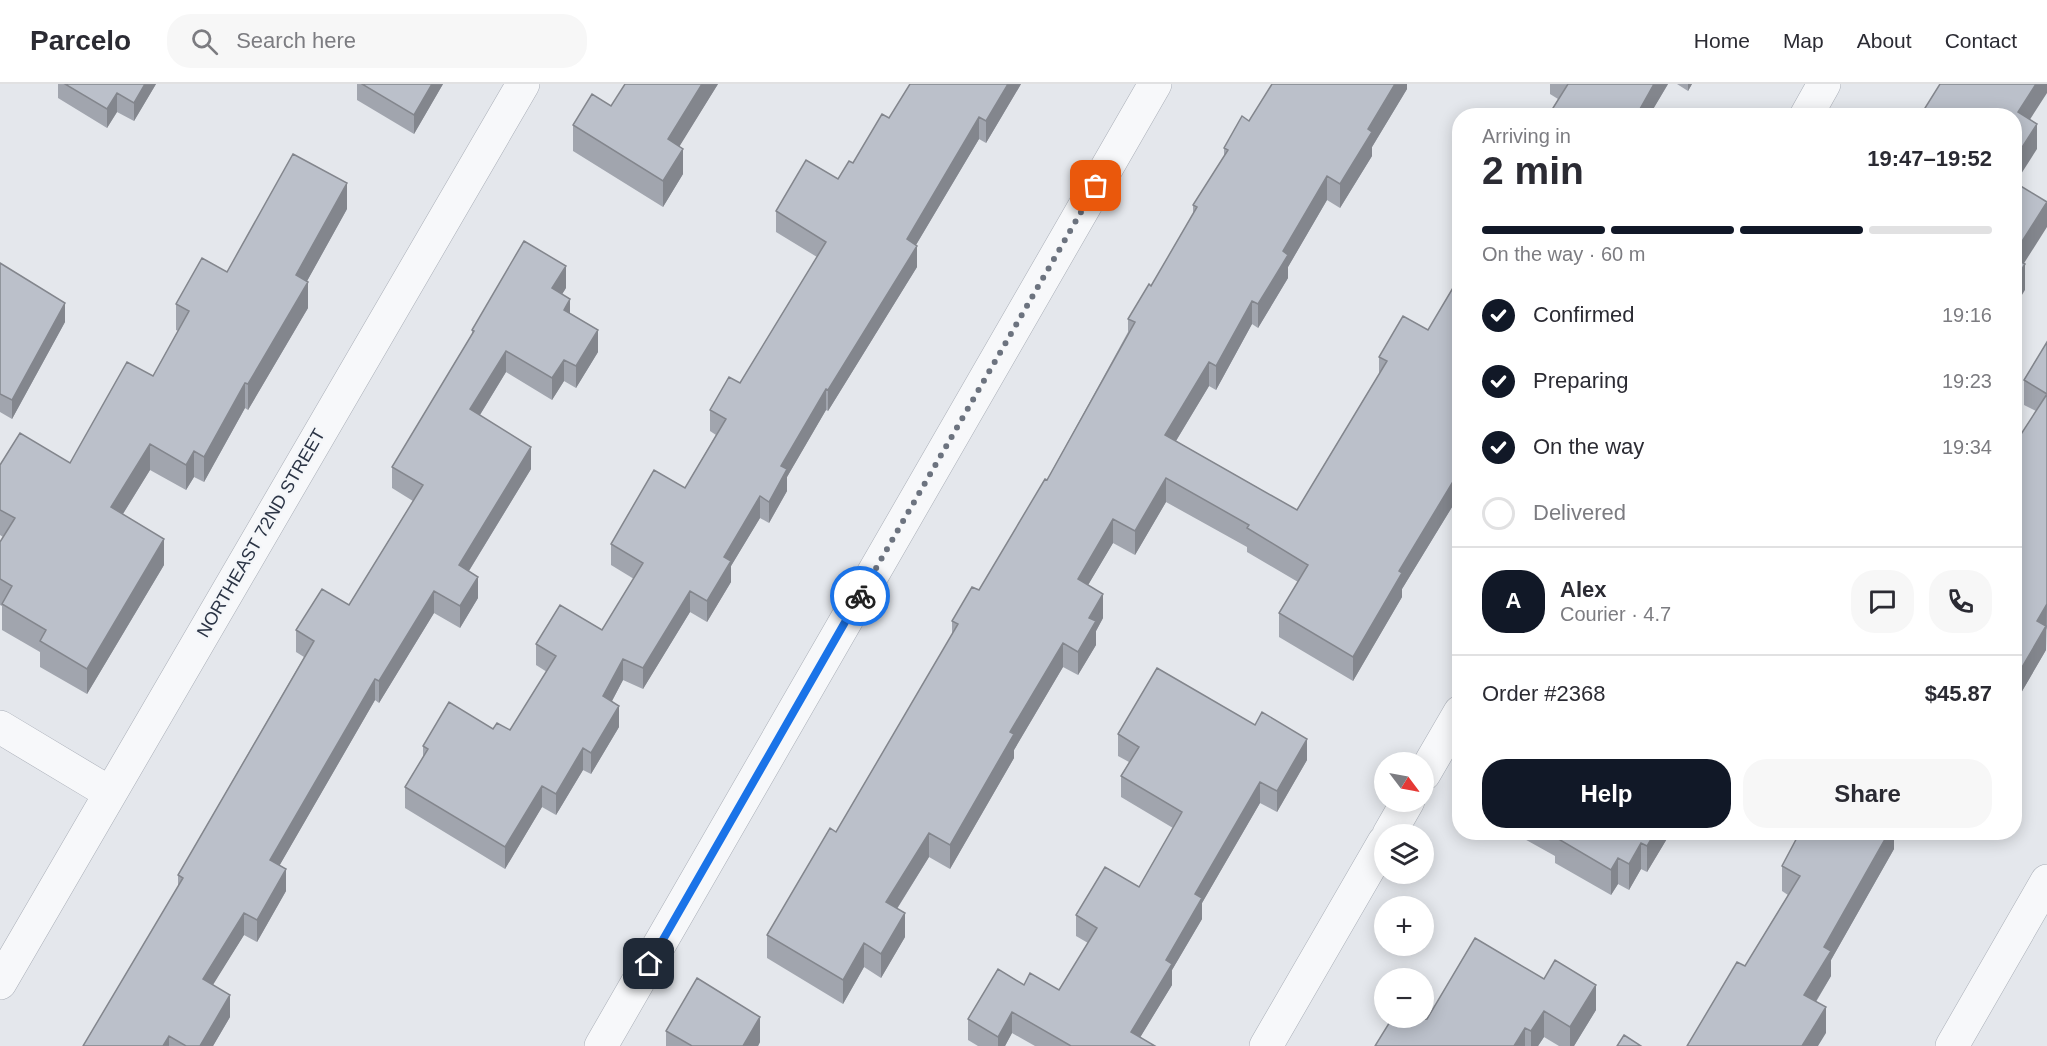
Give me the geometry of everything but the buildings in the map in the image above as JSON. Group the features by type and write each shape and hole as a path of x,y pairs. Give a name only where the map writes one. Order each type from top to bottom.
{"street":[{"name":"NORTHEAST 72ND STREET","path":"0,983 523,84"},
{"path":"601,1046 1155,84"},
{"path":"1810,108 1824,84"},
{"path":"1434,757 1452,726"},
{"path":"0,727 110,793"},
{"path":"1266,1046 1374,859"},
{"path":"1952,1046 2047,881"}],"way so far":[{"path":"860,596 1096,186"}],"route":[{"path":"649,964 860,596"}]}
